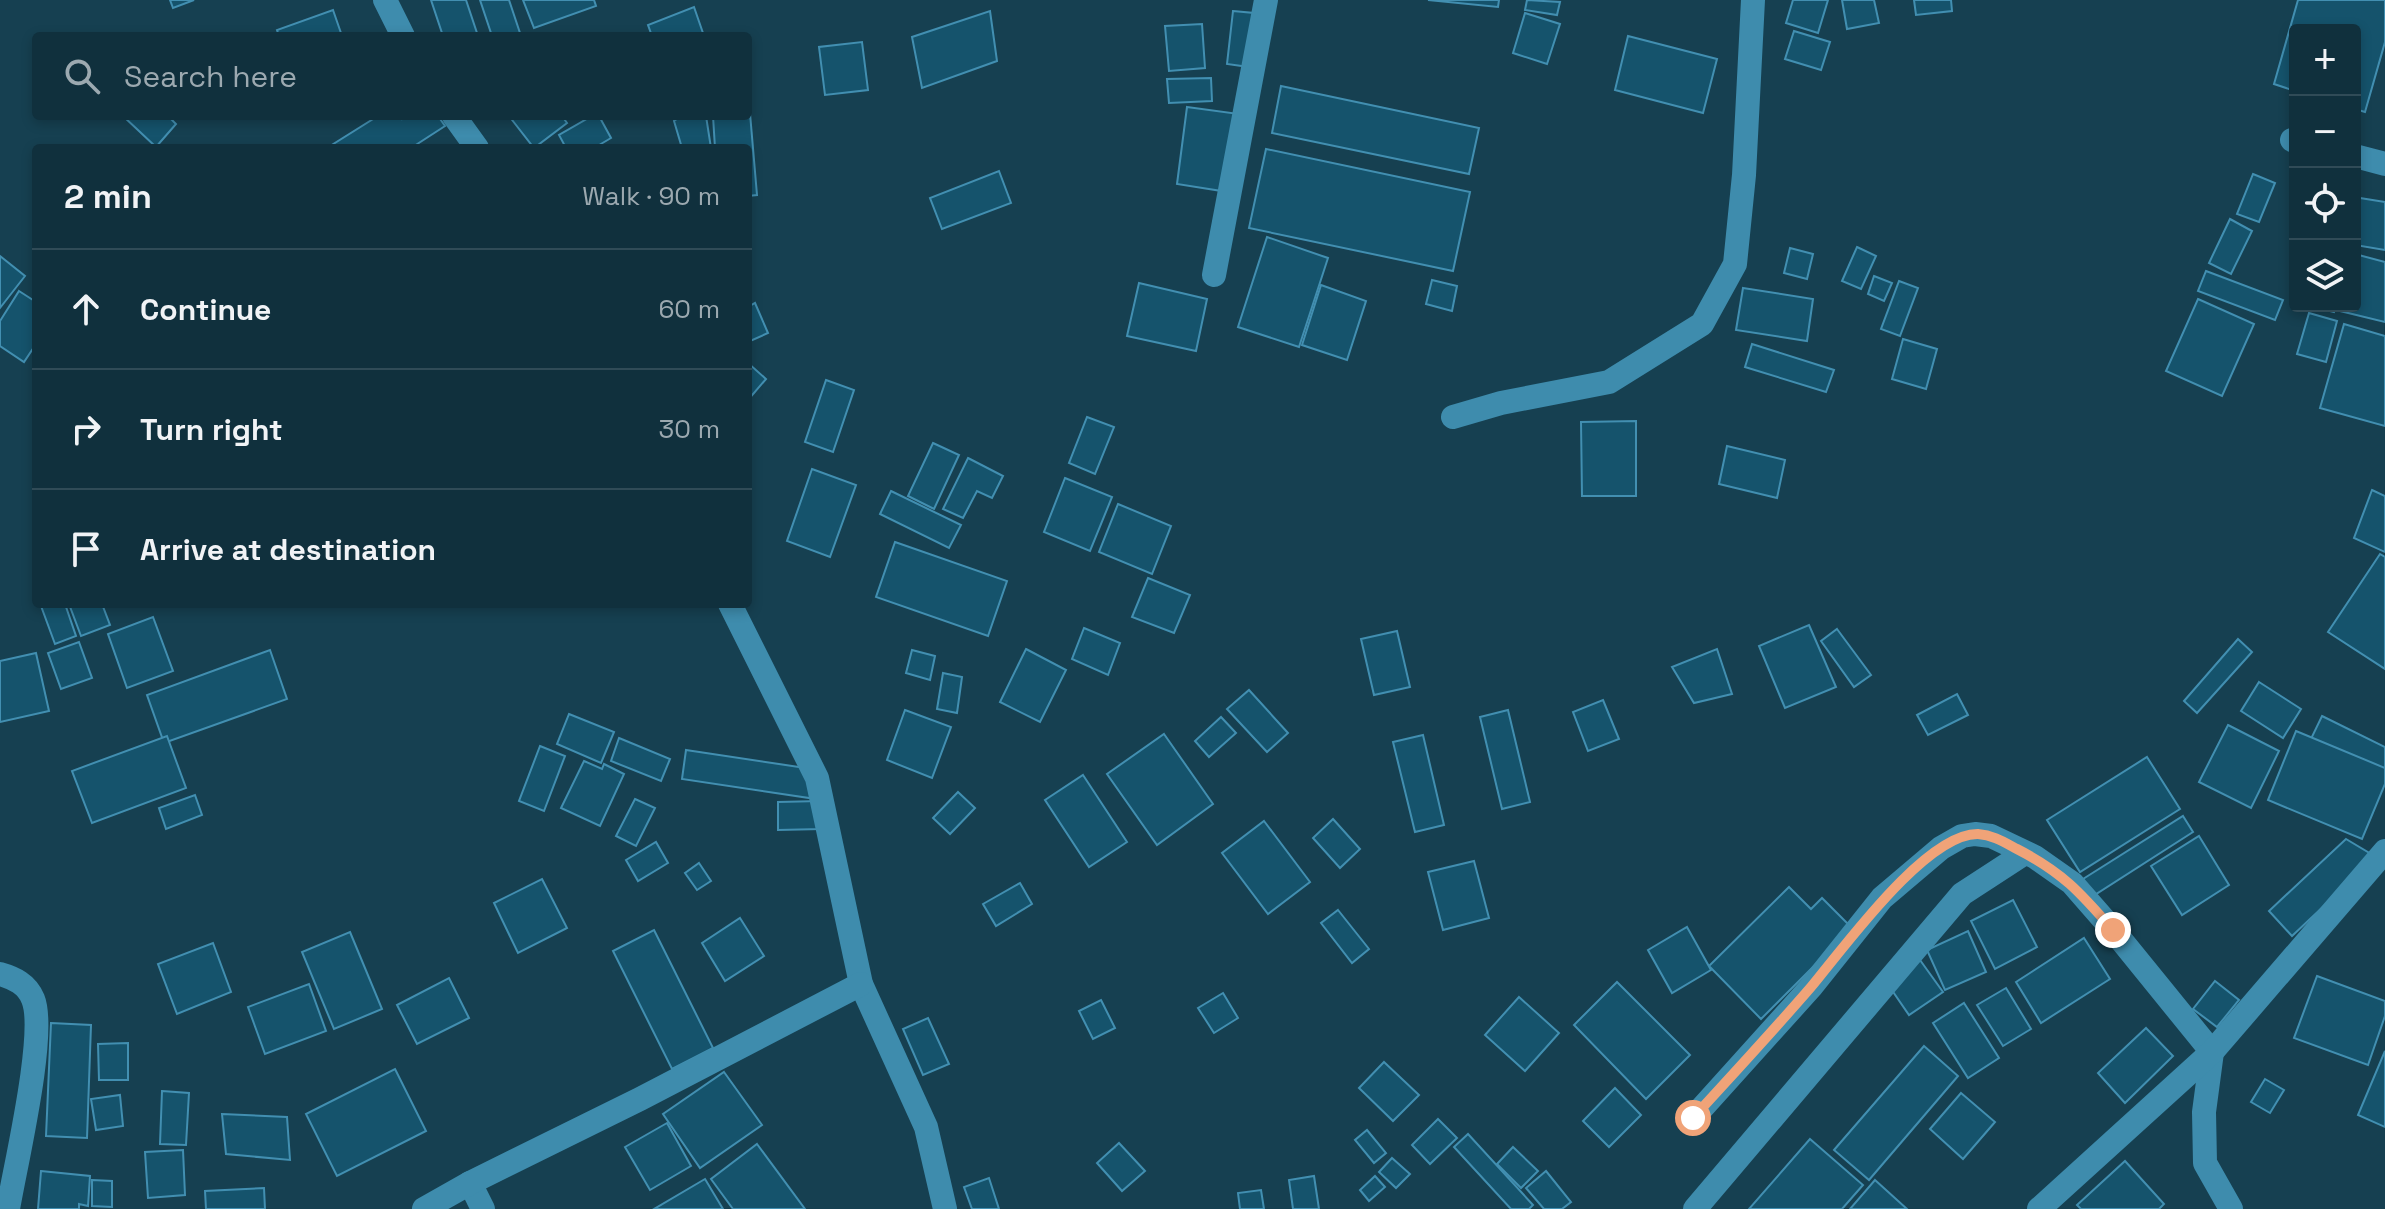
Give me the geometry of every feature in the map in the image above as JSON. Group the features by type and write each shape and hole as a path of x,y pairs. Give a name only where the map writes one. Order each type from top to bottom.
{"street":[{"path":"385,0 401,32"},
{"path":"1214,275 1266,0"},
{"path":"1453,417 1501,403 1609,382 1702,324 1735,264 1744,175 1753,0"},
{"path":"457,120 474,144"},
{"path":"2361,158 2385,164"},
{"path":"732,608 817,778 861,984 926,1127 945,1209"},
{"path":"1693,1118 1811,987 1882,898 1941,848 1962,836 1991,836 2072,883 2212,1052 2204,1112 2205,1163 2231,1209"},
{"path":"2039,1209 2212,1052 2385,851"},
{"path":"1695,1209 1962,894 2025,853"},
{"path":"0,974 19,980 33,999 37,1038 8,1209"},
{"path":"424,1209 861,984"},
{"path":"470,1183 483,1209"}],"building":[{"path":"170,0 194,0 173,8"},
{"path":"431,0 466,0 477,32 442,32"},
{"path":"480,0 509,0 520,32 491,32"},
{"path":"523,0 594,0 596,6 534,28"},
{"path":"1428,0 1499,0 1498,7"},
{"path":"1527,0 1560,2 1557,15 1525,10"},
{"path":"1793,0 1828,0 1818,33 1786,23"},
{"path":"1842,0 1874,0 1879,23 1847,29"},
{"path":"1914,0 1951,0 1952,11 1916,15"},
{"path":"2298,0 2385,0 2385,42 2365,112 2361,111 2361,24 2291,24"},
{"path":"694,7 703,32 651,32 648,25"},
{"path":"333,10 341,32 278,32"},
{"path":"990,11 997,61 922,88 912,37"},
{"path":"1233,11 1254,13 1249,67 1227,64"},
{"path":"1525,13 1560,24 1547,64 1513,53"},
{"path":"1202,24 1205,68 1169,71 1165,26"},
{"path":"1794,31 1830,42 1821,70 1785,59"},
{"path":"2289,32 2289,89 2274,84"},
{"path":"1628,36 1717,59 1703,113 1615,90"},
{"path":"862,42 868,90 825,95 819,47"},
{"path":"1211,78 1212,101 1169,103 1167,79"},
{"path":"1281,86 1479,128 1469,174 1272,133"},
{"path":"1187,107 1239,114 1228,192 1177,184"},
{"path":"127,120 172,120 176,124 159,144 153,144"},
{"path":"372,120 441,120 445,126 417,144 333,144"},
{"path":"512,120 565,120 567,123 539,144 531,144"},
{"path":"585,120 601,120 611,138 601,144 564,144 559,135"},
{"path":"707,120 710,144 681,144 674,121"},
{"path":"713,120 751,120 757,195 752,196 752,144 715,144"},
{"path":"1266,149 1470,192 1453,271 1249,228"},
{"path":"999,171 1011,203 942,229 930,198"},
{"path":"2253,174 2275,183 2259,222 2237,214"},
{"path":"2361,198 2385,202 2385,250 2361,246"},
{"path":"2230,219 2252,231 2231,274 2209,263"},
{"path":"1267,237 1328,258 1299,347 1238,327"},
{"path":"1857,247 1876,256 1861,289 1842,281"},
{"path":"1790,248 1813,254 1807,279 1784,273"},
{"path":"0,256 25,276 0,308"},
{"path":"2361,256 2385,262 2385,322 2344,312 2361,312"},
{"path":"2206,271 2283,300 2275,320 2198,291"},
{"path":"1874,276 1892,283 1884,301 1868,294"},
{"path":"1432,280 1457,286 1452,311 1426,304"},
{"path":"1899,281 1918,288 1900,336 1881,329"},
{"path":"1139,283 1207,299 1196,351 1127,336"},
{"path":"1321,285 1366,301 1347,360 1302,345"},
{"path":"1743,288 1813,299 1807,341 1736,330"},
{"path":"19,291 32,299 32,350 24,362 0,346 0,321"},
{"path":"2198,299 2254,324 2222,396 2166,371"},
{"path":"755,303 768,333 752,340 752,305"},
{"path":"2309,313 2337,321 2326,362 2297,354"},
{"path":"2344,324 2385,336 2385,426 2320,408"},
{"path":"1903,339 1937,349 1926,389 1892,379"},
{"path":"1752,344 1834,370 1826,392 1745,367"},
{"path":"752,367 766,379 752,395"},
{"path":"826,380 854,390 833,452 805,442"},
{"path":"1087,417 1114,427 1095,474 1069,463"},
{"path":"1636,421 1636,496 1582,496 1581,422"},
{"path":"933,443 959,455 934,509 908,496"},
{"path":"1727,446 1785,460 1777,498 1719,484"},
{"path":"968,458 1003,476 992,498 977,491 963,518 943,509"},
{"path":"812,469 856,485 830,557 787,541"},
{"path":"1065,478 1112,497 1090,551 1044,532"},
{"path":"2372,490 2385,496 2385,552 2354,538"},
{"path":"891,491 961,525 949,548 880,514"},
{"path":"1118,504 1171,526 1152,574 1099,552"},
{"path":"895,542 1007,581 988,636 876,597"},
{"path":"2380,554 2385,557 2385,669 2328,632"},
{"path":"1148,578 1190,595 1174,633 1132,617"},
{"path":"42,608 66,608 76,636 55,644"},
{"path":"70,608 104,608 110,625 81,636"},
{"path":"153,617 173,671 127,688 108,634"},
{"path":"1809,625 1836,687 1785,708 1759,646"},
{"path":"1084,628 1120,643 1108,675 1072,659"},
{"path":"1837,629 1871,675 1854,687 1821,641"},
{"path":"1397,631 1410,687 1374,695 1361,639"},
{"path":"2238,639 2252,652 2197,713 2184,701"},
{"path":"79,642 92,678 61,689 48,653"},
{"path":"1026,649 1066,670 1040,722 1000,702"},
{"path":"1717,649 1732,694 1694,703 1672,667"},
{"path":"270,650 287,699 164,743 147,695"},
{"path":"912,650 935,656 930,680 906,673"},
{"path":"36,653 49,711 0,722 0,661"},
{"path":"943,673 962,677 957,713 937,709"},
{"path":"2259,682 2301,709 2283,738 2241,711"},
{"path":"1249,690 1288,733 1267,752 1227,709"},
{"path":"1957,694 1968,715 1928,735 1917,715"},
{"path":"1603,700 1619,739 1588,751 1573,712"},
{"path":"905,710 951,727 932,778 887,760"},
{"path":"1508,710 1530,802 1502,809 1480,717"},
{"path":"569,714 614,732 601,763 557,744"},
{"path":"2322,716 2385,747 2385,784 2308,745"},
{"path":"1221,717 1236,733 1209,757 1195,741"},
{"path":"2228,725 2279,751 2251,808 2199,782"},
{"path":"2296,731 2385,768 2385,784 2362,839 2268,800"},
{"path":"1164,734 1213,804 1157,845 1107,774"},
{"path":"1423,735 1444,825 1415,832 1393,742"},
{"path":"167,736 186,788 92,823 72,771"},
{"path":"619,738 670,759 661,781 611,761"},
{"path":"540,746 565,756 544,811 519,801"},
{"path":"686,750 819,770 816,799 682,779"},
{"path":"2147,757 2180,809 2080,872 2047,820"},
{"path":"584,761 602,769 604,764 624,774 600,826 561,808"},
{"path":"1083,775 1127,842 1089,867 1045,800"},
{"path":"958,792 975,808 950,834 933,818"},
{"path":"195,795 202,815 166,829 159,808"},
{"path":"635,799 655,808 636,846 616,836"},
{"path":"820,801 821,829 778,830 778,802"},
{"path":"2183,816 2193,832 2093,896 2083,879"},
{"path":"1333,819 1360,849 1340,868 1313,838"},
{"path":"1264,821 1310,882 1268,914 1222,853"},
{"path":"2199,836 2229,885 2182,915 2151,866"},
{"path":"2346,839 2376,857 2292,936 2269,911"},
{"path":"656,842 668,863 638,881 626,860"},
{"path":"1474,861 1489,918 1443,930 1428,872"},
{"path":"699,863 711,881 697,890 685,873"},
{"path":"542,879 567,928 518,953 494,903"},
{"path":"1020,883 1032,904 996,926 983,904"},
{"path":"1789,887 1811,909 1822,898 1852,928 1761,1019 1709,966"},
{"path":"2013,900 2037,947 1995,969 1971,921"},
{"path":"1338,910 1369,949 1352,963 1321,923"},
{"path":"740,918 764,956 725,981 702,943"},
{"path":"1687,927 1711,970 1672,993 1648,950"},
{"path":"654,930 713,1048 672,1069 613,951"},
{"path":"1968,931 1986,972 1945,990 1927,950"},
{"path":"350,932 382,1009 334,1029 302,952"},
{"path":"2084,938 2110,979 2041,1023 2016,982"},
{"path":"213,943 231,992 177,1014 158,964"},
{"path":"1920,960 1943,992 1909,1015 1887,983"},
{"path":"2317,976 2385,1001 2385,1016 2368,1065 2294,1038"},
{"path":"449,978 469,1018 417,1044 397,1005"},
{"path":"2215,981 2239,1000 2217,1027 2193,1009"},
{"path":"1617,982 1690,1055 1646,1099 1574,1025"},
{"path":"309,984 326,1031 265,1054 248,1007"},
{"path":"2006,988 2031,1029 2003,1046 1977,1005"},
{"path":"1223,993 1238,1018 1214,1033 1198,1008"},
{"path":"1519,997 1559,1033 1525,1071 1485,1035"},
{"path":"1101,1000 1115,1028 1093,1039 1079,1011"},
{"path":"1964,1003 1999,1058 1968,1078 1933,1023"},
{"path":"928,1018 949,1064 923,1075 903,1029"},
{"path":"51,1023 91,1025 87,1138 46,1136"},
{"path":"2146,1028 2173,1056 2125,1103 2098,1073"},
{"path":"128,1043 128,1080 99,1080 98,1044"},
{"path":"1924,1046 1958,1076 1869,1180 1834,1150"},
{"path":"2385,1051 2385,1127 2358,1115"},
{"path":"1384,1062 1419,1095 1393,1121 1359,1088"},
{"path":"395,1069 426,1131 337,1176 306,1114"},
{"path":"724,1072 762,1125 700,1168 663,1114"},
{"path":"2265,1079 2284,1090 2270,1113 2251,1102"},
{"path":"1615,1088 1641,1115 1609,1147 1583,1121"},
{"path":"162,1091 189,1093 186,1145 160,1144"},
{"path":"1961,1093 1995,1122 1963,1159 1930,1129"},
{"path":"120,1095 123,1126 96,1130 91,1099"},
{"path":"222,1114 287,1117 290,1160 226,1154"},
{"path":"1438,1119 1457,1138 1430,1164 1412,1145"},
{"path":"667,1123 691,1166 650,1190 625,1147"},
{"path":"1367,1130 1386,1153 1374,1163 1355,1140"},
{"path":"1468,1134 1533,1205 1529,1209 1511,1209 1454,1147"},
{"path":"1810,1139 1863,1185 1842,1209 1749,1209"},
{"path":"1119,1143 1145,1171 1122,1191 1097,1163"},
{"path":"757,1144 805,1209 733,1209 711,1179"},
{"path":"1513,1147 1538,1171 1521,1188 1497,1164"},
{"path":"183,1150 185,1195 148,1198 145,1152"},
{"path":"1392,1158 1410,1174 1396,1188 1379,1172"},
{"path":"2125,1161 2164,1204 2159,1209 2081,1209 2077,1205"},
{"path":"41,1171 90,1176 88,1206 79,1204 79,1209 38,1209"},
{"path":"1546,1171 1571,1202 1562,1209 1544,1209 1526,1188"},
{"path":"1314,1176 1319,1209 1293,1209 1289,1180"},
{"path":"1375,1176 1385,1187 1369,1201 1360,1190"},
{"path":"989,1178 999,1209 972,1209 964,1187"},
{"path":"705,1179 723,1209 654,1209"},
{"path":"92,1180 112,1181 112,1207 92,1206"},
{"path":"1875,1180 1907,1209 1850,1209"},
{"path":"264,1188 265,1209 206,1209 205,1191"},
{"path":"1261,1190 1264,1209 1240,1209 1238,1193"}],"route":[{"path":"1693,1118 1811,987 1882,898 1941,848 1962,836 1991,836 2035,857 2072,883 2113,930"}]}
